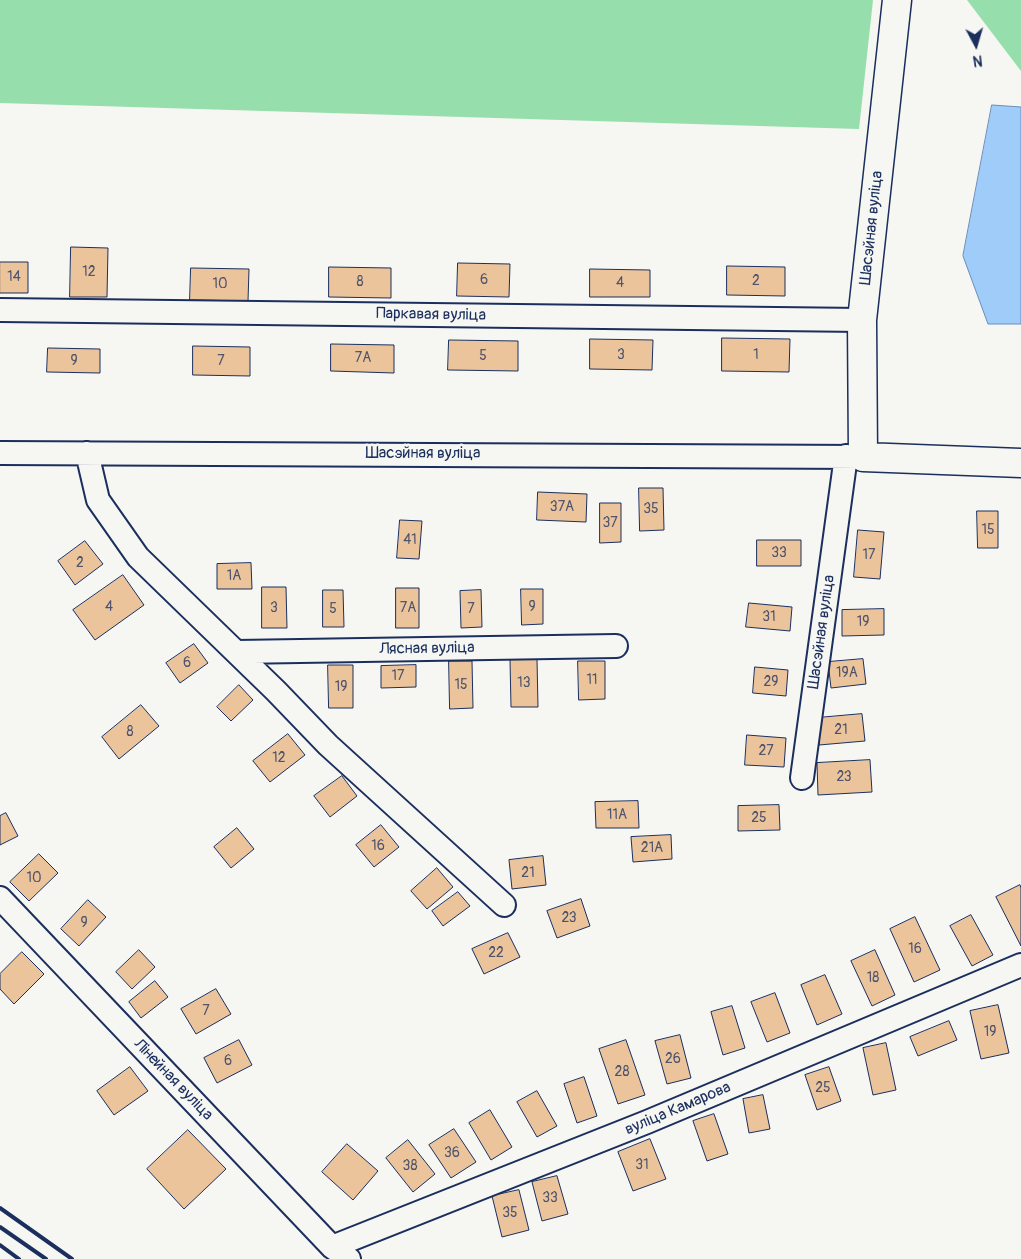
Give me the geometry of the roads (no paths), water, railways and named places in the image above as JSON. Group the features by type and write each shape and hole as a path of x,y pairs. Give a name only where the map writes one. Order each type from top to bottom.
{"main road":[{"name":"Шасэйная вуліца","path":"897,0 862,320 854,457 1021,463"}],"street":[{"name":"Паркавая вуліца","path":"0,310 862,320"},
{"name":"Шасэйная вуліца","path":"0,453 854,457 802,778"},
{"path":"87,453 98,500 138,557 276,690 328,745 504,905"},
{"name":"Лясная вуліца","path":"237,652 616,646"},
{"name":"Лінейная вуліца","path":"0,898 340,1253"},
{"name":"вуліца Камарова","path":"340,1253 1021,964"}],"water":[{"path":"992,105 1021,107 1021,324 988,324 963,256"}],"railway":[{"path":"0,1208 72,1259"},
{"path":"0,1227 46,1259"},
{"path":"0,1245 19,1259"}]}
